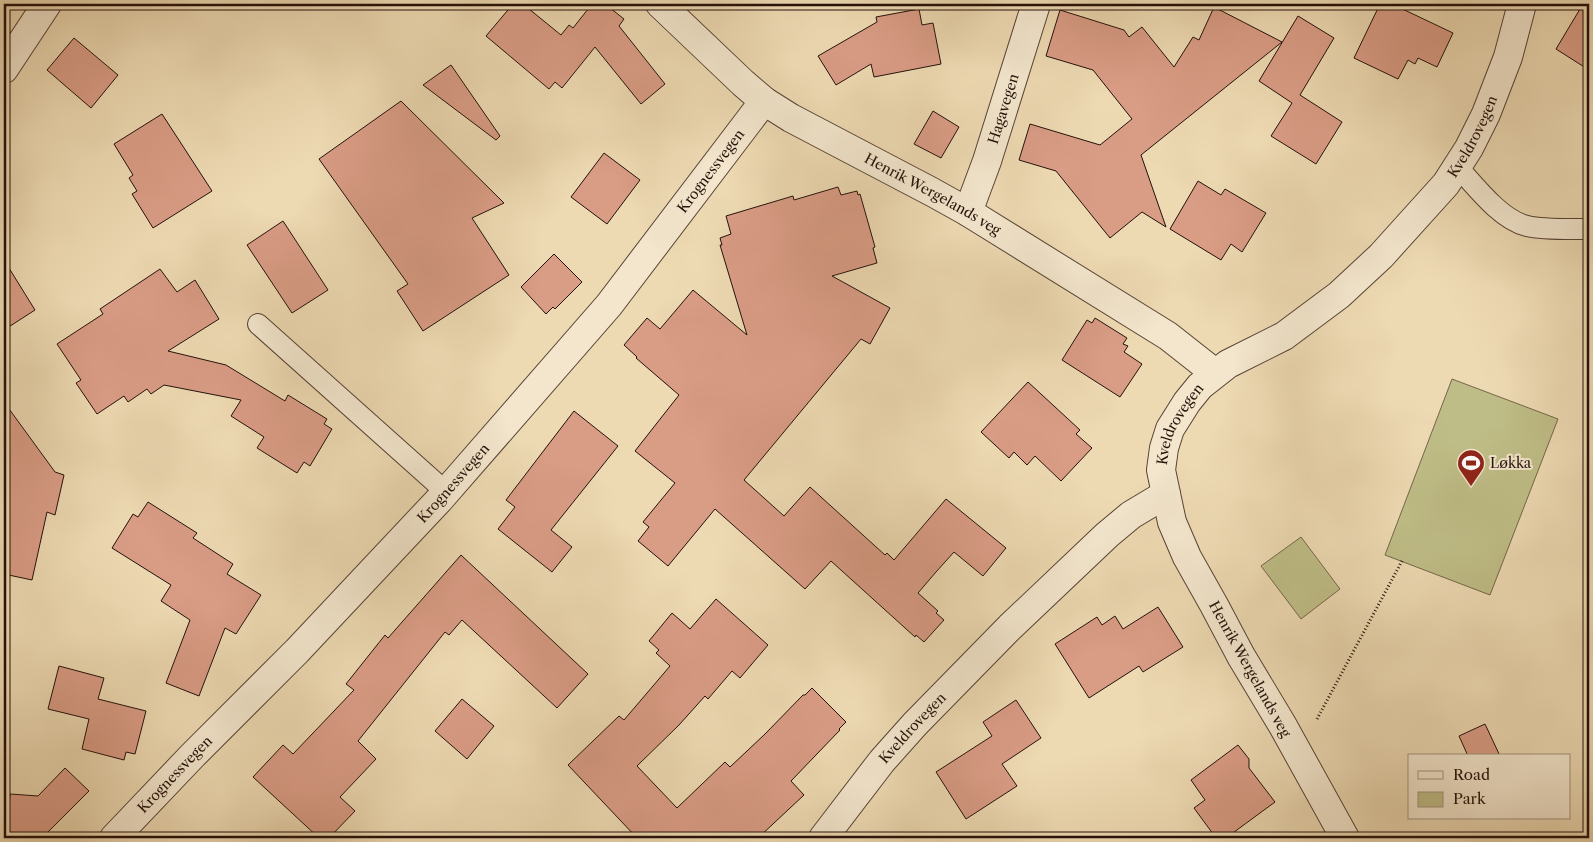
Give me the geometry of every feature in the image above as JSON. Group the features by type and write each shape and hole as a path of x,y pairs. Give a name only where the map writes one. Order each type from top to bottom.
{"street":[{"path":"4,69 47,4"},
{"name":"Henrik Wergelands veg","path":"660,4 764,101 791,118 968,212 1160,331 1215,373"},
{"name":"Hagavegen","path":"968,212 990,152 1036,4"},
{"name":"Kveldrovegen","path":"823,838 882,761 973,664 1108,536 1131,516 1166,494 1161,470 1164,448 1170,429 1187,402 1200,386 1228,364 1284,336 1339,295 1381,256 1446,184 1469,148 1486,114 1508,57 1522,4"},
{"name":"Krognessvegen","path":"114,838 192,756 297,651 446,492 609,305 764,101"},
{"name":"Henrik Wergelands veg","path":"1166,494 1172,522 1187,557 1345,838"}],"lane":[{"path":"1457,166 1488,200 1512,220 1528,226 1589,229"},
{"path":"258,324 446,492"}],"path":[{"path":"1298,755 1402,561"}],"green space":[{"name":"Løkka","path":"1452,379 1558,419 1490,595 1385,555"},
{"path":"1301,537 1340,589 1301,619 1261,566"}],"building":[{"path":"513,4 523,4 561,35 569,25 573,28 592,4 605,4 624,19 619,26 665,84 641,104 595,47 562,88 555,82 549,89 486,36"},
{"path":"1380,4 1392,4 1453,33 1437,67 1418,58 1415,64 1408,60 1398,79 1354,58"},
{"path":"1583,4 1589,4 1589,70 1556,49"},
{"path":"1214,7 1282,42 1141,155 1166,227 1142,212 1110,238 1056,171 1019,160 1030,124 1100,145 1132,119 1093,70 1046,56 1060,10 1124,30 1129,37 1142,27 1174,67 1193,37 1199,40"},
{"path":"919,9 922,25 933,23 941,64 874,77 871,64 836,85 818,56 877,22 876,17"},
{"path":"1298,16 1334,38 1300,95 1342,122 1316,164 1271,136 1292,103 1259,81"},
{"path":"74,38 118,75 91,108 47,70"},
{"path":"451,65 500,136 496,140 423,85"},
{"path":"401,101 504,203 472,218 509,275 423,331 397,291 408,284 319,159"},
{"path":"933,111 959,127 941,158 914,144"},
{"path":"162,114 212,191 153,228 132,194 137,191 129,178 133,175 114,144"},
{"path":"604,153 640,180 607,224 571,197"},
{"path":"1198,181 1221,195 1225,189 1266,213 1242,252 1231,244 1221,260 1170,229"},
{"path":"838,187 841,195 857,191 858,195 860,194 875,247 873,248 877,263 832,276 890,308 870,344 861,339 744,480 784,516 810,487 885,555 887,553 894,560 946,499 1006,548 983,576 954,552 936,572 918,593 938,611 936,613 944,620 924,642 916,635 915,637 831,561 805,589 715,509 668,566 638,541 649,527 643,522 675,483 635,451 679,395 636,358 624,345 647,318 660,329 693,290 747,335 720,245 722,245 720,238 731,234 726,216 793,196 794,200"},
{"path":"283,221 328,290 292,313 247,245"},
{"path":"554,254 582,282 555,309 553,307 546,314 521,287"},
{"path":"4,260 35,310 4,330"},
{"path":"160,269 177,292 195,280 219,319 168,351 226,365 285,401 288,395 327,419 324,424 332,429 310,466 304,462 297,473 257,448 264,437 231,416 241,400 164,385 151,394 147,389 128,402 124,396 97,414 76,383 81,380 57,344 103,314 100,309"},
{"path":"1095,318 1127,338 1123,344 1128,346 1124,352 1142,364 1120,397 1062,360 1087,320 1092,323"},
{"path":"1028,382 1080,430 1076,434 1092,448 1061,481 1035,456 1027,465 1014,452 1009,458 981,432"},
{"path":"4,402 55,472 64,475 55,515 47,512 32,580 4,574"},
{"path":"574,411 618,446 551,530 572,547 552,572 498,529 515,507 506,500"},
{"path":"148,502 197,533 193,538 233,564 227,574 261,595 236,634 225,628 199,696 166,683 190,620 161,601 171,585 112,548 133,514 138,517"},
{"path":"461,555 588,674 557,708 462,620 449,635 445,632 358,741 376,759 340,797 355,811 329,838 319,838 253,777 283,745 293,754 354,690 346,684 385,635 388,638"},
{"path":"716,599 768,645 740,678 732,671 708,699 705,696 679,725 637,766 677,808 725,762 730,767 812,688 846,722 791,781 804,795 758,838 637,838 568,765 619,716 624,720 670,666 656,653 659,650 649,641 672,613 690,629"},
{"path":"1158,607 1183,647 1143,672 1139,666 1089,698 1055,644 1097,617 1102,625 1115,616 1123,629"},
{"path":"59,666 104,678 98,699 146,711 135,754 126,752 124,760 82,749 89,719 48,709"},
{"path":"462,699 494,726 467,759 435,731"},
{"path":"1016,700 1041,738 1002,764 1017,786 966,819 936,772 992,736 983,722"},
{"path":"1485,724 1499,754 1467,754 1459,736"},
{"path":"1238,745 1249,759 1249,768 1275,802 1226,838 1216,838 1194,808 1205,800 1191,780"},
{"path":"65,768 89,791 42,838 4,838 4,807 9,807 10,794 38,796"}],"place":[{"name":"Løkka","path":"1471,487"}]}
